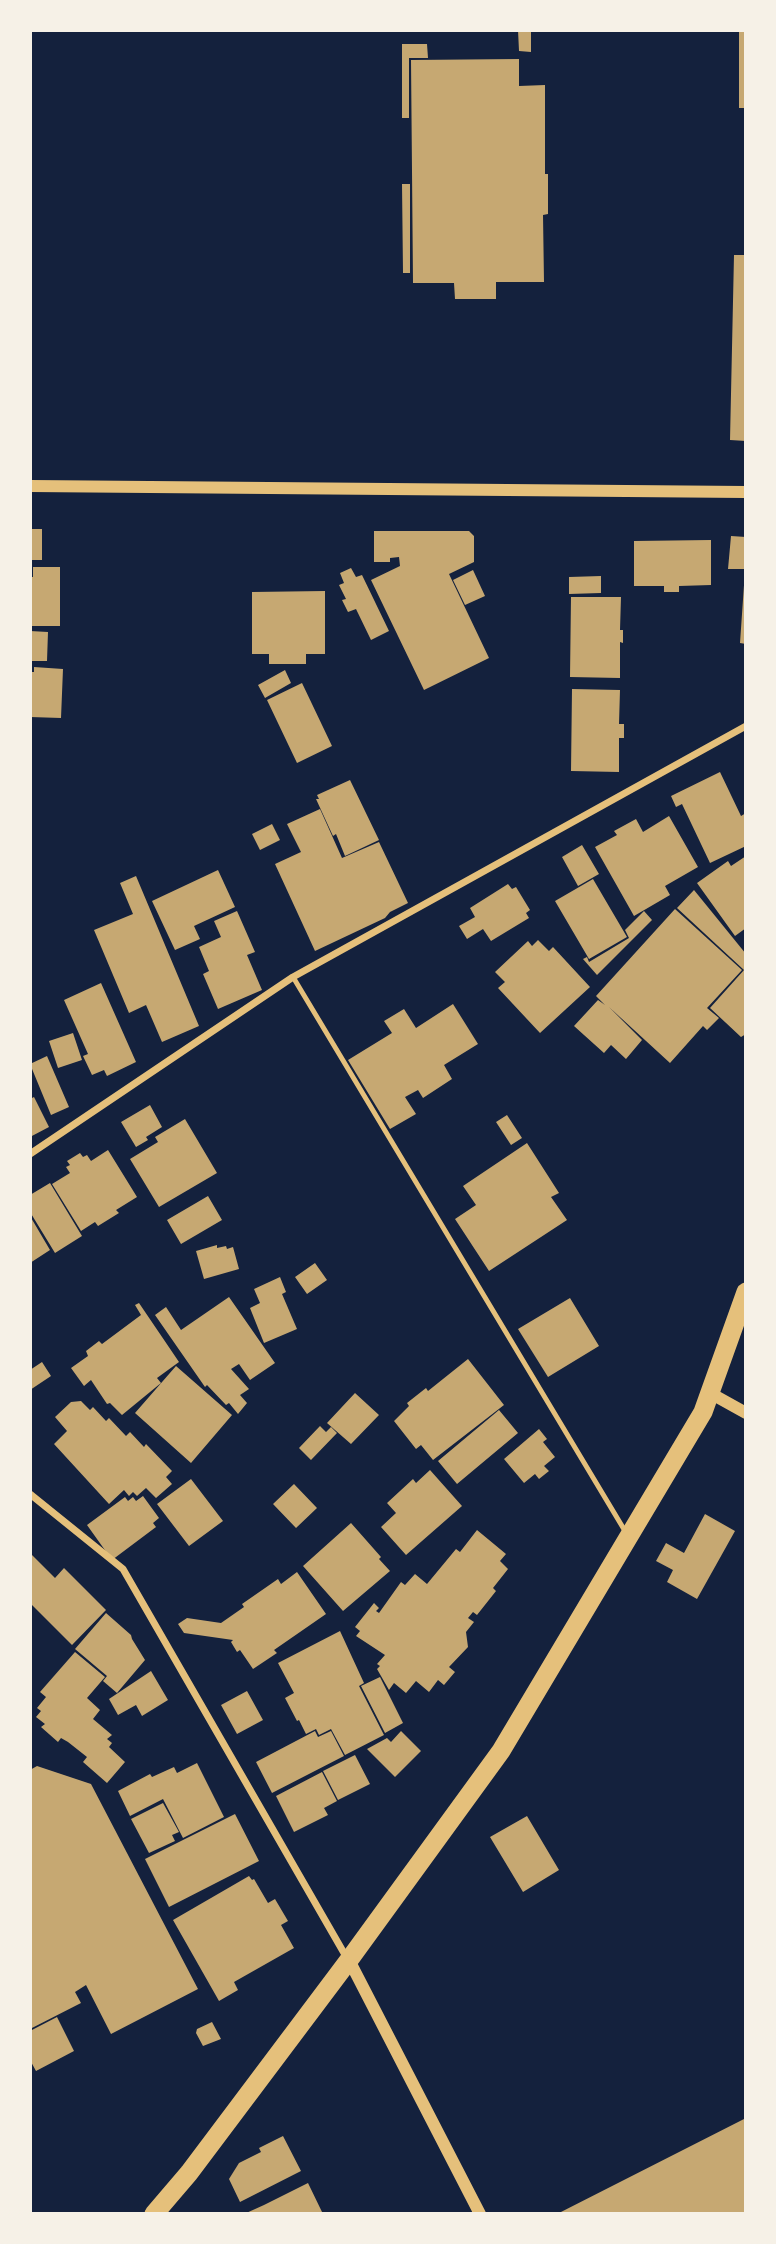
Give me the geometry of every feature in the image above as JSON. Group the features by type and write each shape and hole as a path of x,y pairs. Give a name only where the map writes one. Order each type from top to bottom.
{"highway":[{"path":"154,2214 189,2173 349,1960 501,1751 703,1412 746,1292"}],"street":[{"path":"30,486 746,492"},
{"path":"30,1154 293,977 746,726"},
{"path":"710,1394 746,1413"},
{"path":"30,1494 123,1569 349,1960 480,2214"}],"lane":[{"path":"293,977 629,1537"}],"building":[{"path":"518,30 531,30 531,52 519,51"},
{"path":"739,30 746,30 746,108 739,108"},
{"path":"402,44 427,44 428,58 409,58 409,118 402,118"},
{"path":"519,59 519,86 545,85 548,214 543,215 544,282 496,282 496,299 455,299 454,283 413,283 411,60"},
{"path":"402,184 410,184 410,273 403,273"},
{"path":"734,255 746,255 746,441 730,440"},
{"path":"30,529 42,529 42,560 30,560"},
{"path":"374,531 469,531 474,536 474,562 449,574 489,658 424,690 371,580 400,566 399,557 390,558 390,562 374,562"},
{"path":"731,536 746,537 744,569 728,569"},
{"path":"711,540 711,585 679,586 679,592 664,592 664,586 634,586 634,541"},
{"path":"33,567 60,567 60,626 30,626 30,577 33,577"},
{"path":"351,568 356,577 362,575 389,631 371,640 356,609 348,612 342,600 346,599 339,585 344,583 340,573"},
{"path":"473,570 485,596 465,605 453,580"},
{"path":"601,576 601,593 569,594 569,577"},
{"path":"746,585 746,644 740,643"},
{"path":"325,591 325,654 306,654 306,664 269,664 269,654 252,654 252,592"},
{"path":"571,597 621,597 620,630 623,630 623,643 620,642 620,678 570,677"},
{"path":"30,631 48,632 47,661 30,661"},
{"path":"34,667 63,669 61,718 30,717 30,672 34,672"},
{"path":"285,670 291,683 265,698 258,685"},
{"path":"302,683 332,746 297,763 267,700"},
{"path":"572,689 620,690 619,724 624,724 624,738 619,738 619,772 571,771"},
{"path":"720,772 741,816 746,813 746,846 710,863 682,804 676,807 671,796"},
{"path":"350,780 379,840 345,856 316,799 319,799 317,795"},
{"path":"320,809 342,858 379,842 408,903 390,912 385,918 315,951 275,864 301,852 287,824"},
{"path":"669,816 698,867 665,886 670,895 634,916 595,847 617,835 614,831 636,819 643,832"},
{"path":"272,824 280,840 260,850 252,834"},
{"path":"582,845 599,874 578,886 562,857"},
{"path":"746,856 746,928 735,936 697,883 728,861 731,866"},
{"path":"218,870 235,907 194,926 200,939 175,950 152,901"},
{"path":"136,876 199,1026 162,1042 146,1005 129,1013 94,930 133,914 120,883"},
{"path":"593,879 627,937 589,959 555,901"},
{"path":"508,884 512,889 516,887 530,910 526,913 529,918 491,941 483,929 467,939 459,926 475,917 470,908"},
{"path":"694,890 746,954 746,1034 741,1037 710,1008 744,970 677,908"},
{"path":"675,909 742,970 707,1008 719,1018 707,1030 703,1026 670,1063 609,1007 642,1040 626,1059 611,1045 604,1053 574,1026 598,1000 605,1005 596,996"},
{"path":"237,911 255,952 247,955 262,990 218,1009 203,974 209,971 199,947 221,937 214,921"},
{"path":"644,911 652,920 597,975 583,959 587,957 589,962 629,938 625,930"},
{"path":"538,940 549,951 553,947 590,987 540,1033 498,988 505,982 495,972 528,941 532,946"},
{"path":"101,983 136,1062 107,1076 104,1070 92,1075 83,1056 88,1054 64,1000"},
{"path":"453,1004 478,1044 444,1065 452,1079 423,1098 418,1090 405,1097 416,1114 390,1129 348,1060 392,1033 384,1021 404,1009 416,1028"},
{"path":"73,1033 82,1060 58,1068 49,1041"},
{"path":"47,1056 69,1107 51,1115 30,1064"},
{"path":"34,1097 49,1127 30,1137 30,1099"},
{"path":"150,1105 162,1127 136,1147 121,1122"},
{"path":"507,1115 522,1138 511,1145 496,1122"},
{"path":"185,1119 217,1173 159,1207 130,1159 158,1142 155,1137"},
{"path":"527,1143 559,1193 551,1197 567,1220 489,1271 455,1219 476,1205 463,1186"},
{"path":"108,1150 137,1197 98,1226 95,1222 81,1231 52,1184 70,1173 66,1167 70,1165 67,1161 80,1153 83,1157 87,1155 91,1161"},
{"path":"50,1183 82,1236 55,1253 30,1212 30,1195"},
{"path":"208,1196 222,1220 181,1244 167,1220"},
{"path":"30,1216 50,1250 30,1263"},
{"path":"217,1245 217,1248 233,1247 239,1269 204,1279 196,1251"},
{"path":"315,1263 327,1280 307,1294 295,1277"},
{"path":"280,1277 286,1292 282,1294 297,1329 264,1343 250,1308 260,1303 254,1289"},
{"path":"229,1297 275,1363 250,1380 239,1364 231,1369 249,1389 240,1395 247,1403 238,1414 207,1385 205,1387 155,1315 166,1307 181,1330"},
{"path":"570,1298 599,1346 548,1377 518,1329"},
{"path":"139,1303 179,1362 157,1378 161,1383 122,1415 110,1403 107,1404 91,1380 84,1386 71,1368 88,1356 86,1351 99,1341 102,1344 141,1315 135,1305"},
{"path":"468,1359 504,1405 433,1460 421,1445 416,1449 394,1421 409,1406 407,1403 426,1388 428,1391"},
{"path":"42,1362 51,1376 30,1390 30,1370"},
{"path":"176,1366 232,1415 191,1463 135,1413"},
{"path":"355,1393 379,1415 351,1444 327,1423"},
{"path":"81,1401 90,1410 93,1407 106,1421 109,1418 126,1436 130,1432 144,1447 146,1444 172,1471 166,1477 172,1484 156,1498 146,1488 137,1496 133,1492 129,1496 124,1490 109,1504 54,1444 67,1431 55,1417 71,1402"},
{"path":"499,1410 518,1433 457,1484 438,1461"},
{"path":"320,1426 326,1432 331,1427 337,1433 311,1460 299,1448"},
{"path":"539,1429 547,1439 543,1442 555,1457 544,1466 549,1471 539,1479 535,1474 524,1483 504,1459"},
{"path":"430,1470 462,1506 406,1555 381,1527 396,1513 387,1503 413,1479 416,1483"},
{"path":"191,1479 223,1521 189,1546 157,1504"},
{"path":"294,1484 317,1508 296,1528 273,1504"},
{"path":"143,1496 159,1518 153,1523 156,1527 112,1560 87,1525 125,1497 128,1501 133,1497 136,1501"},
{"path":"705,1514 735,1531 697,1599 667,1582 673,1570 656,1561 666,1543 684,1553"},
{"path":"351,1523 390,1571 343,1611 303,1566"},
{"path":"477,1530 506,1554 500,1561 508,1569 493,1588 496,1591 477,1615 473,1612 468,1618 474,1622 466,1632 468,1647 449,1667 455,1672 444,1685 438,1680 429,1692 416,1681 406,1693 394,1683 389,1690 377,1669 380,1666 377,1664 385,1655 356,1636 360,1631 355,1627 374,1603 379,1608 376,1611 379,1613 401,1582 405,1585 415,1574 427,1584 456,1549 460,1552"},
{"path":"30,1553 55,1578 64,1568 106,1610 72,1645 30,1603"},
{"path":"297,1572 326,1614 274,1650 277,1653 253,1669 240,1650 237,1652 231,1642 233,1640 184,1633 178,1624 187,1618 221,1623 244,1607 242,1604 278,1579 281,1584"},
{"path":"106,1613 131,1635 145,1660 117,1693 103,1681 107,1676 75,1649"},
{"path":"340,1631 364,1683 359,1686 384,1735 345,1755 331,1729 319,1735 316,1729 306,1734 285,1698 294,1693 278,1663"},
{"path":"75,1652 105,1677 87,1698 100,1710 93,1719 112,1735 107,1739 112,1743 109,1747 125,1762 107,1783 83,1762 87,1757 61,1738 58,1742 41,1727 45,1724 36,1717 41,1711 37,1708 46,1697 40,1692"},
{"path":"151,1671 168,1700 142,1716 136,1705 118,1715 109,1699"},
{"path":"380,1677 403,1723 385,1733 361,1686"},
{"path":"247,1691 263,1720 237,1734 221,1705"},
{"path":"315,1731 318,1737 331,1731 344,1756 272,1793 256,1762"},
{"path":"401,1731 421,1751 395,1777 367,1749 387,1738 391,1742"},
{"path":"355,1755 370,1784 338,1800 323,1771"},
{"path":"197,1763 224,1817 183,1838 163,1799 130,1816 118,1791 150,1774 152,1777 174,1767 177,1773"},
{"path":"37,1766 91,1784 198,1989 111,2034 86,1985 75,1992 81,2003 30,2029 30,1770"},
{"path":"322,1772 337,1801 324,1808 328,1815 294,1832 276,1796"},
{"path":"163,1803 179,1832 172,1835 175,1841 149,1853 131,1819"},
{"path":"235,1814 259,1861 169,1907 145,1859"},
{"path":"527,1816 559,1870 523,1892 490,1837"},
{"path":"249,1876 254,1879 268,1903 275,1899 288,1921 281,1925 294,1948 234,1982 238,1990 219,2001 173,1920"},
{"path":"57,2017 74,2051 36,2071 30,2060 30,2031"},
{"path":"212,2022 221,2039 203,2046 196,2033 197,2029"},
{"path":"746,2118 746,2214 557,2214"},
{"path":"283,2136 301,2171 240,2202 229,2179 239,2163 261,2152 259,2148"},
{"path":"308,2183 323,2214 244,2214 264,2205"}]}
